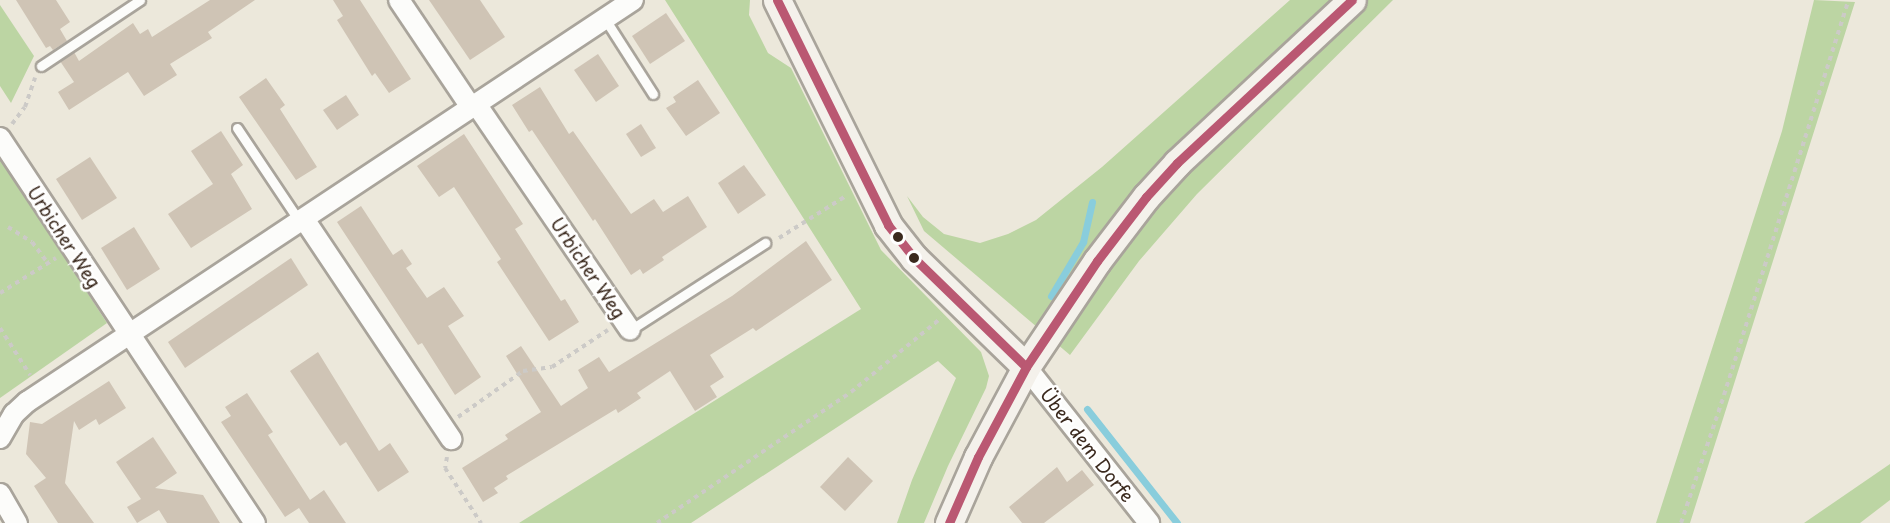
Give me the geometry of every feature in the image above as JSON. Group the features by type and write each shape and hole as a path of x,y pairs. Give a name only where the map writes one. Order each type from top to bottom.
{"street":[{"name":"Urbicher Weg","path":"399,0 627,325"},
{"path":"0,438 14,414 42,393 633,0"},
{"path":"777,0 888,225 914,258 1026,367"},
{"path":"950,523 978,457 1026,367 1097,261 1146,197 1193,147 1352,0"},
{"name":"Urbicher Weg","path":"0,138 255,523"},
{"path":"302,221 447,434"},
{"name":"Über dem Dorfe","path":"1026,367 1149,523"},
{"path":"0,494 17,523"}],"lane":[{"path":"40,66 140,0"},
{"path":"605,18 653,94"},
{"path":"237,128 302,221"},
{"name":"Urbicher Weg","path":"627,325 765,243"}],"path":[{"path":"1681,523 1724,395 1847,3"},
{"path":"0,138 25,107 40,66"},
{"path":"765,243 773,242 842,199"},
{"path":"8,227 32,242 48,263"},
{"path":"0,293 72,248"},
{"path":"657,523 851,392 959,304"},
{"path":"481,523 445,468 447,434 523,371 552,367 627,325"},
{"path":"0,328 42,393"}],"green space":[{"path":"665,0 750,0 749,15 768,53 791,68 881,250 981,352 989,376 986,388 948,466 924,523 897,523 912,480 956,378 938,361 691,523 519,523 861,309"},
{"path":"1290,0 1393,0 1197,194 1139,261 1070,355 924,231 907,196 923,217 944,234 980,243 1008,234 1036,220 1102,167"},
{"path":"1814,0 1855,2 1690,523 1656,523 1782,131"},
{"path":"0,5 34,56 11,103 0,86"},
{"path":"0,158 107,323 0,398"},
{"path":"1890,464 1890,500 1860,523 1804,523"}],"building":[{"path":"16,0 56,0 70,22 60,29 67,41 53,50 50,46 46,48"},
{"path":"210,0 255,0 208,32 212,38 170,64 177,75 144,96 128,72 69,110 58,92 74,82 60,61 74,52 79,61 133,23 140,34 148,29 152,37"},
{"path":"333,0 360,0 411,79 389,93 375,73 372,76 337,20 343,16"},
{"path":"429,0 480,0 505,37 470,60"},
{"path":"666,13 685,41 650,64 632,36"},
{"path":"598,54 619,86 596,102 574,70"},
{"path":"266,78 285,105 280,109 317,167 296,180 239,97"},
{"path":"698,80 720,113 686,136 666,108 676,102 673,97"},
{"path":"540,87 569,134 573,131 631,214 654,199 663,212 688,196 707,227 662,257 664,260 643,274 640,269 631,275 595,219 593,221 532,130 529,132 512,105"},
{"path":"346,95 359,115 337,130 323,110"},
{"path":"641,124 656,148 641,157 626,134"},
{"path":"221,131 243,165 231,174 252,209 191,248 168,214 213,184 191,151"},
{"path":"464,134 523,224 515,229 561,301 565,299 579,322 549,341 497,262 501,259 454,187 439,197 417,166"},
{"path":"90,157 117,198 82,220 56,179"},
{"path":"744,165 766,195 738,214 718,183"},
{"path":"361,206 393,255 402,249 412,264 406,268 427,298 444,287 464,316 448,326 481,377 455,395 422,343 418,345 337,222"},
{"path":"134,227 160,269 127,290 101,248"},
{"path":"806,241 832,280 756,331 753,328 710,355 724,377 710,386 717,397 695,411 670,371 637,393 641,398 618,413 616,409 506,476 508,479 494,488 498,493 483,502 462,468 508,439 505,435 541,412 506,356 521,346 561,406 588,388 578,370 599,357 609,372 732,296"},
{"path":"291,258 308,285 185,368 168,342"},
{"path":"318,352 379,451 390,443 409,472 378,492 346,442 340,446 290,371"},
{"path":"109,381 126,408 99,425 96,419 79,430 74,421 65,483 94,523 58,523 34,486 46,478 26,454 30,422 42,424"},
{"path":"247,393 273,432 268,435 310,500 324,490 346,523 309,523 299,508 285,517 221,422 231,416 225,407"},
{"path":"153,437 177,473 155,488 203,495 220,523 167,523 159,510 137,523 127,507 141,499 116,462"},
{"path":"848,457 873,481 845,511 820,487"},
{"path":"1057,467 1067,482 1082,470 1094,485 1044,523 1022,523 1009,507"}],"waterway":[{"path":"1051,296 1083,242 1092,202"},
{"path":"1087,409 1177,523"}],"transit line":[{"path":"777,0 888,225 914,258 1026,367"},
{"path":"949,523 978,457 1026,367 1097,261 1146,197 1177,163 1352,0"}]}
